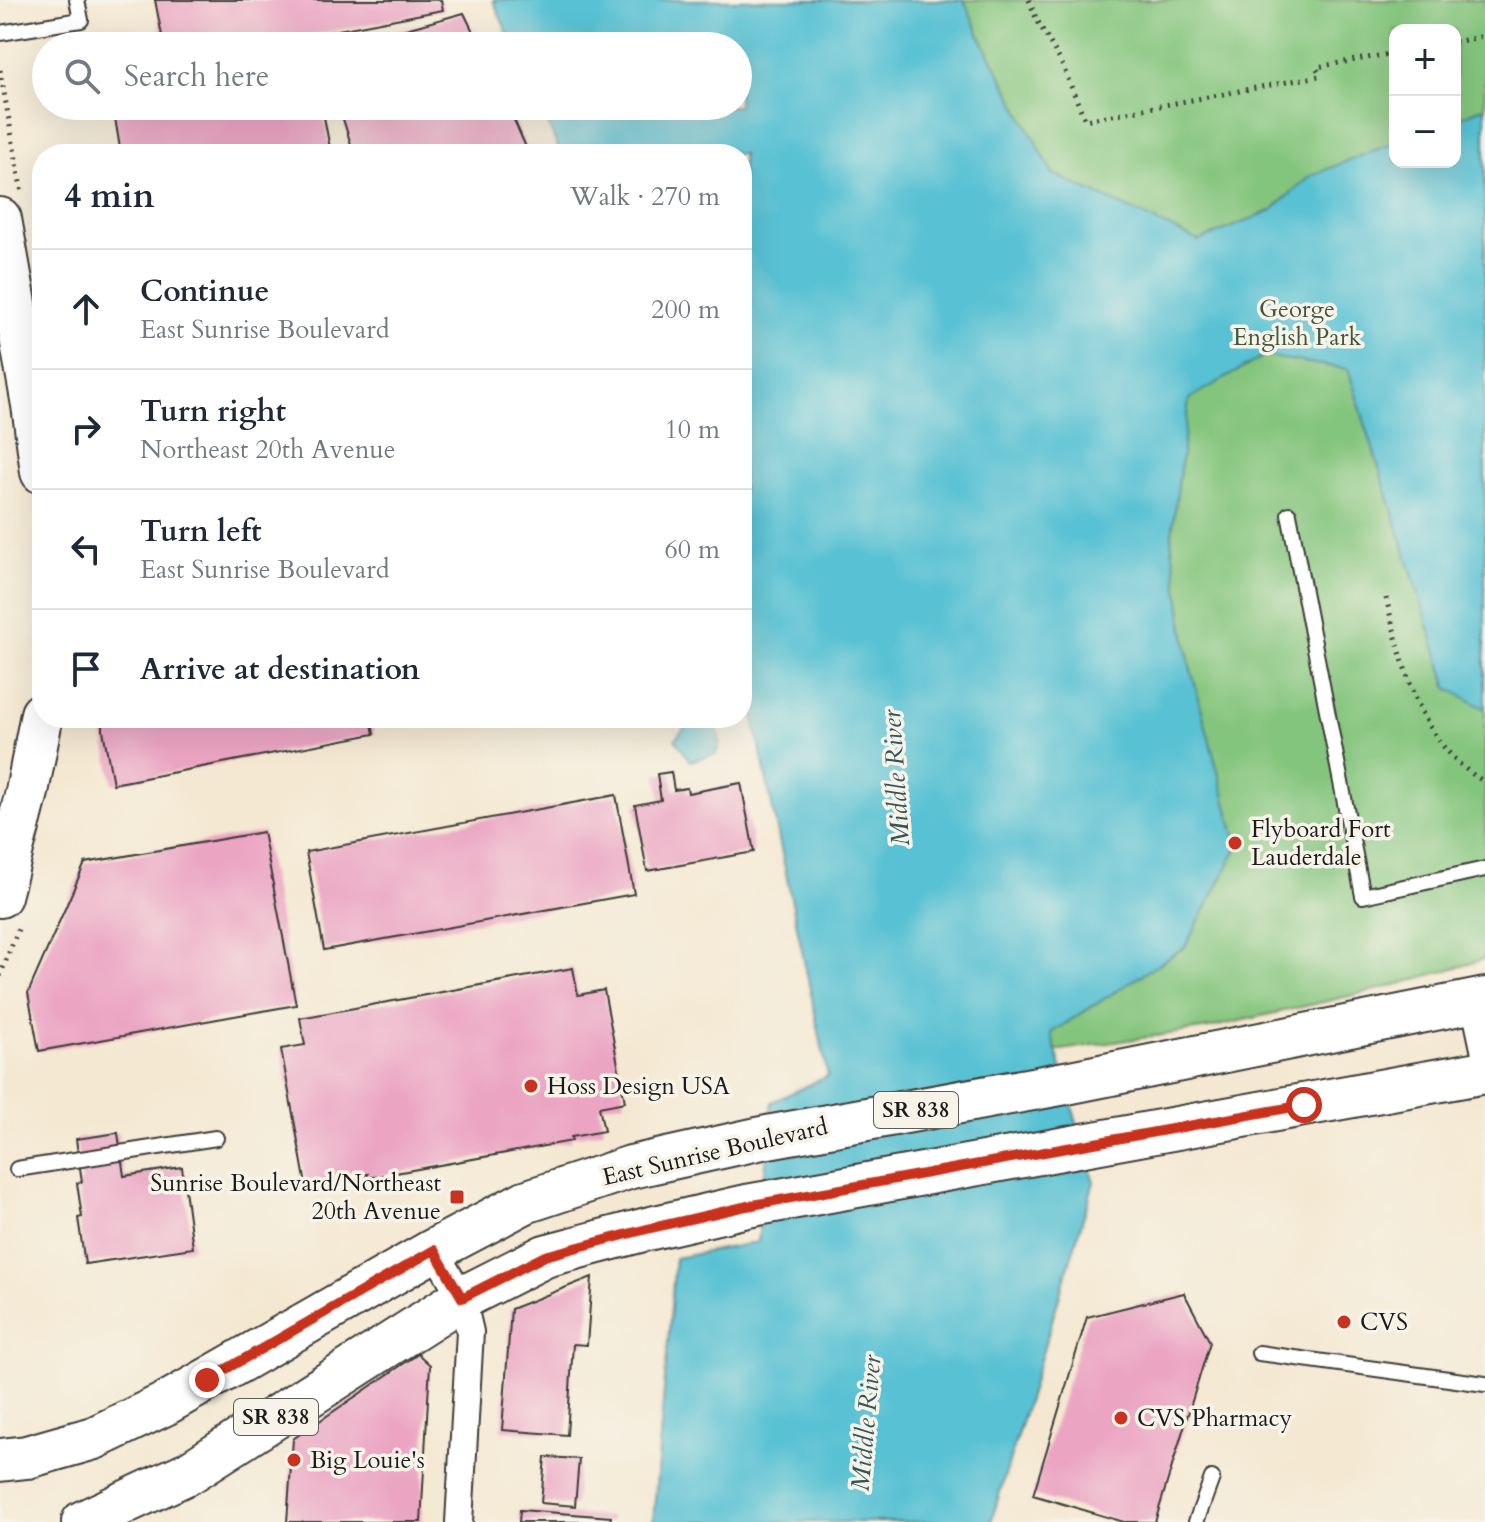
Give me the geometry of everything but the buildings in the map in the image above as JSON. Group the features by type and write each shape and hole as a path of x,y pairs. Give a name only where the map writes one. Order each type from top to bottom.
{"main road":[{"path":"11,206 5,272 32,400"},
{"path":"0,896 27,792 39,728"},
{"name":"East Sunrise Boulevard","path":"9,1456 94,1438 165,1404 434,1250 525,1202 631,1167 762,1138 1071,1082 1480,1001"},
{"name":"SR 838","path":"83,1522 190,1472 462,1298 545,1256 747,1206 1485,1072"}],"street":[{"path":"1480,1001 1485,1053"},
{"path":"434,1250 462,1298 470,1332 459,1522"}],"lane":[{"path":"0,33 81,20 77,0"},
{"path":"1289,514 1363,896 1485,869"},
{"path":"17,1169 216,1138"},
{"path":"1259,1353 1485,1384"},
{"path":"1196,1522 1212,1478"}],"path":[{"path":"1029,0 1061,62 1085,120 1319,76 1317,67 1389,54"},
{"path":"1461,41 1485,36"},
{"path":"0,70 11,206"},
{"path":"1386,598 1406,677 1438,742 1465,771 1485,782"}],"green space":[{"name":"George English Park","path":"964,0 1485,0 1485,959 1389,987 1209,1028 1055,1051 1050,1033 1185,947 1188,662 1171,541"}],"water":[{"name":"Middle River","path":"493,0 964,0 1053,174 1199,241 1272,210 1310,176 1389,144 1389,168 1461,168 1461,117 1485,107 1485,709 1448,688 1348,369 1264,356 1189,399 1171,541 1189,662 1238,847 1185,947 1051,1033 1094,1182 991,1522 653,1522 675,1258 758,1242 772,1102 828,1076 752,709 752,144 557,144 546,120 752,120 752,32 507,32"},
{"path":"684,728 717,728 720,742 716,754 690,761 675,739"}],"place":[{"name":"Flyboard Fort Lauderdale","path":"1235,843"},
{"name":"Hoss Design USA","path":"531,1086"},
{"name":"Sunrise Boulevard/Northeast 20th Avenue","path":"457,1197"},
{"name":"CVS","path":"1344,1322"},
{"name":"CVS Pharmacy","path":"1121,1418"},
{"name":"Big Louie's","path":"294,1460"}],"route":[{"path":"207,1380 434,1250 462,1298 545,1256 747,1206 1304,1105"}]}
